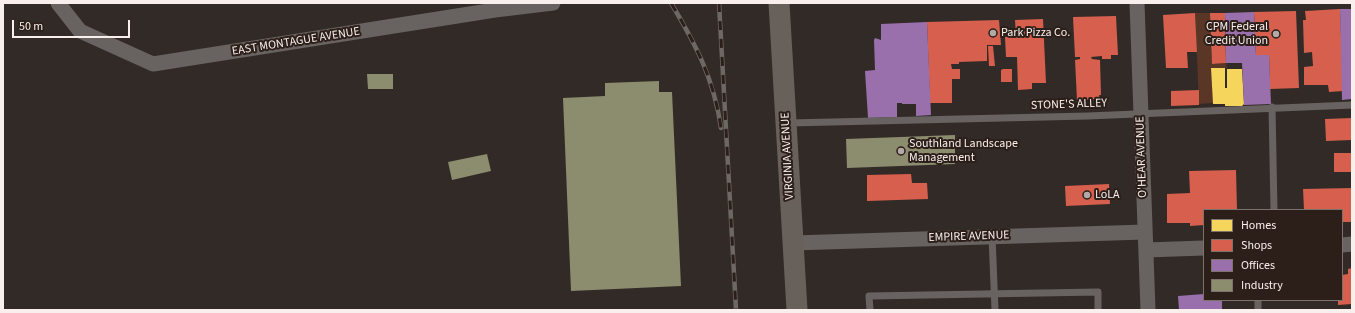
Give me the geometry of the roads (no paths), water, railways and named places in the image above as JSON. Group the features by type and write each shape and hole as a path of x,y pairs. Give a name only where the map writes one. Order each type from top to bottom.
{"main road":[{"name":"VIRGINIA AVENUE","path":"779,3 797,310"}],"street":[{"name":"EAST MONTAGUE AVENUE","path":"58,3 80,31 153,64 496,10 553,3"},
{"name":"O'HEAR AVENUE","path":"1137,3 1148,310"},
{"name":"EMPIRE AVENUE","path":"793,243 1145,232"},
{"path":"1146,250 1203,248"}],"lane":[{"name":"STONE'S ALLEY","path":"786,124 1088,116 1140,112 1352,105"},
{"path":"1272,107 1274,209"},
{"path":"992,236 995,310"},
{"path":"870,310 870,296 1098,292 1098,310"}],"railway":[{"path":"671,3 703,63 714,94 721,128"},
{"path":"719,3 736,310"}],"place":[{"name":"Park Pizza Co.","path":"993,33"},
{"name":"CPM Federal Credit Union","path":"1276,34"},
{"name":"Southland Landscape Management","path":"901,151"},
{"name":"LoLA","path":"1087,195"}]}
